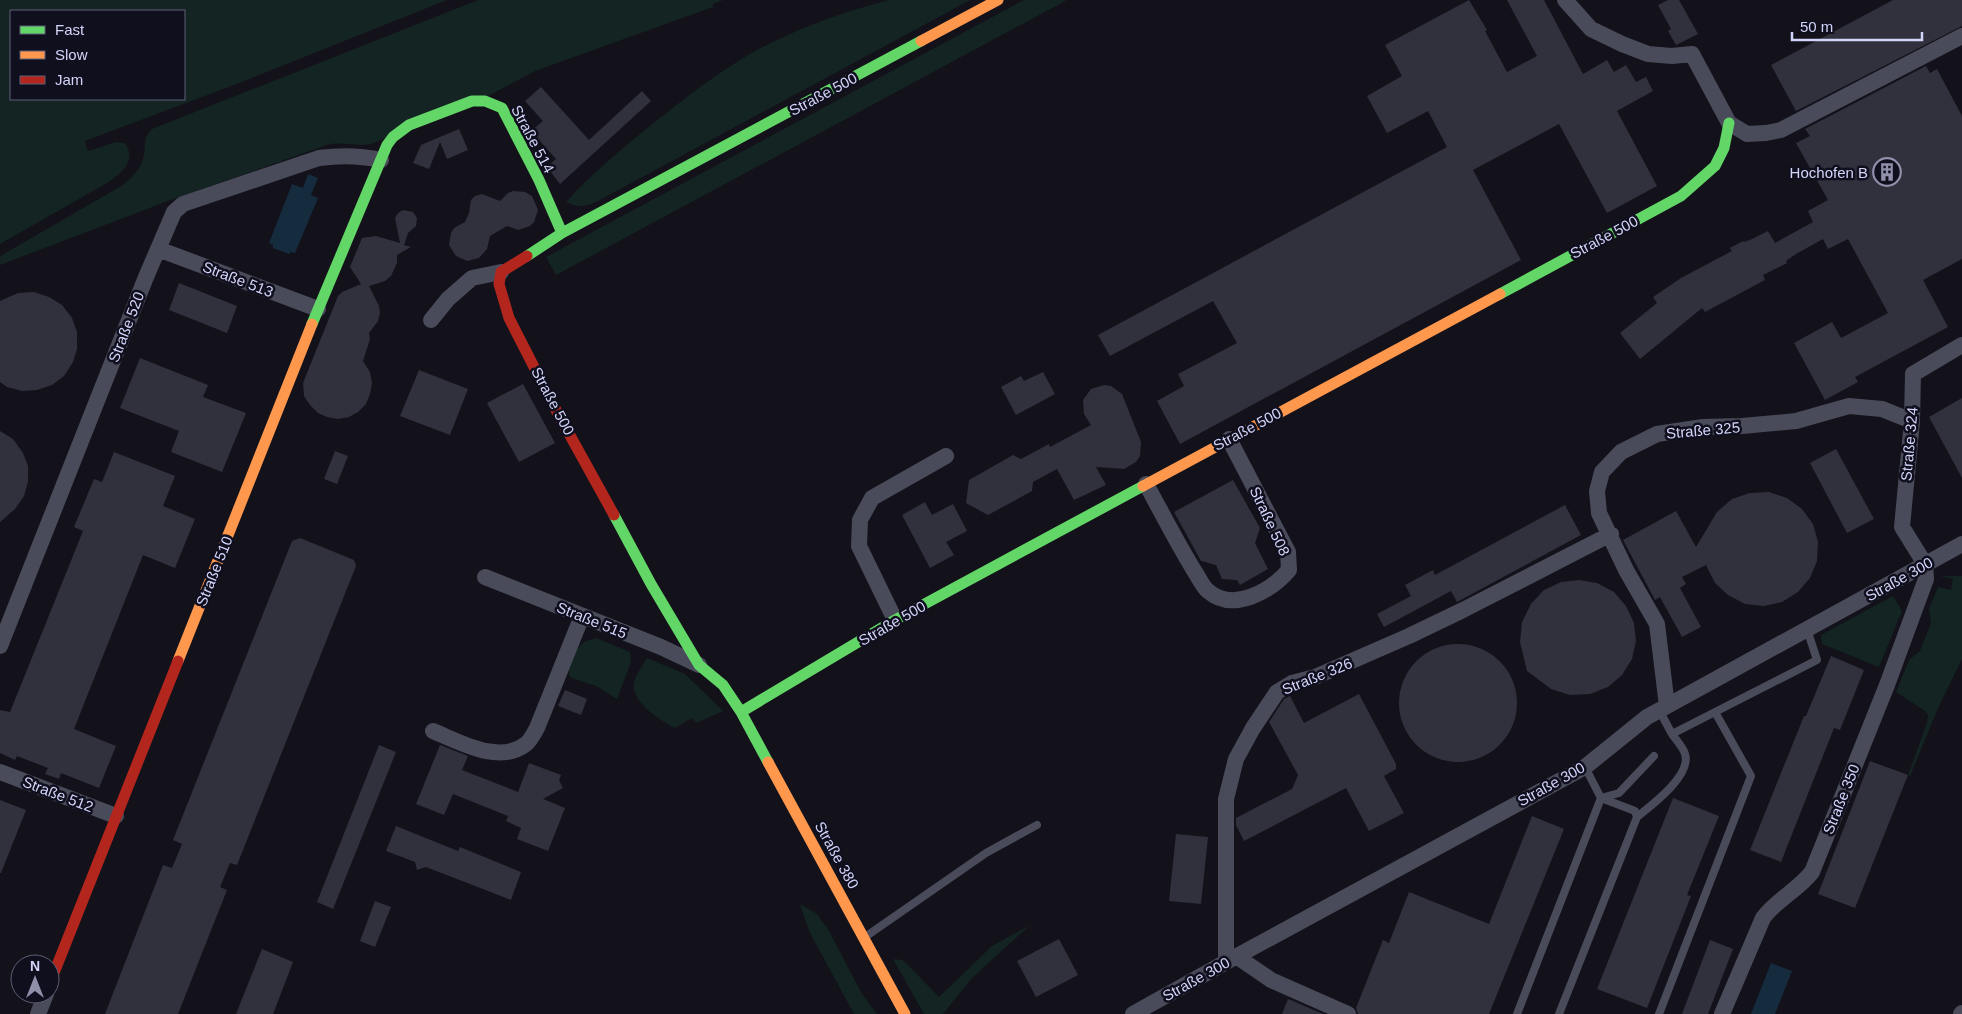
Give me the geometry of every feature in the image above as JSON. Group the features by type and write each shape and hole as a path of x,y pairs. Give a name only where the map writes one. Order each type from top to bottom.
{"street":[{"name":"Straße 500","path":"998,0 562,233 500,272 499,284 509,318 556,410 699,665 723,685 741,712 895,620 1680,196 1712,171 1727,144 1729,123"},
{"path":"1565,0 1591,29 1622,44 1648,54 1672,56 1692,54 1729,123 1747,134 1781,130 1962,36"},
{"name":"Straße 514","path":"381,160 394,137 409,125 472,100 485,100 502,108 539,180 562,233"},
{"name":"Straße 520","path":"0,646 174,212 183,204 319,158 343,155 381,160"},
{"name":"Straße 510","path":"60,958 318,309 381,160"},
{"name":"Straße 513","path":"158,249 318,309"},
{"path":"432,320 448,299 472,278 500,272"},
{"name":"Straße 324","path":"1925,564 1902,528 1912,421 1913,374 1962,346"},
{"name":"Straße 325","path":"1663,708 1656,624 1626,570 1611,534 1599,513 1596,492 1602,472 1621,452 1657,434 1703,427 1796,422 1849,406 1882,409 1912,421"},
{"name":"Straße 508","path":"1146,484 1189,563 1207,591 1218,598 1235,601 1250,597 1267,589 1280,581 1290,570 1288,552 1229,439"},
{"path":"895,620 859,546 860,520 872,498 946,456"},
{"name":"Straße 326","path":"1231,959 1226,799 1236,759 1253,728 1277,692 1292,682 1315,677 1409,636 1611,534"},
{"name":"Straße 300","path":"1133,1014 1584,767 1647,717 1962,544"},
{"name":"Straße 350","path":"1722,1014 1763,918 1769,909 1804,882 1812,872 1870,728 1926,579 1925,564"},
{"name":"Straße 515","path":"484,577 661,647 699,665"},
{"path":"433,731 487,752 510,752 527,743 537,728 582,616"},
{"name":"Straße 380","path":"741,712 905,1014"},
{"name":"Straße 512","path":"0,772 116,816"},
{"path":"1231,959 1271,980 1348,1014"}],"lane":[{"path":"1672,734 1817,660 1807,629"},
{"path":"1559,1014 1637,817 1659,799 1684,770 1685,754 1672,734 1663,708"},
{"path":"1659,1014 1751,776 1715,712"},
{"path":"1601,798 1618,793 1654,756"},
{"path":"1584,767 1601,798 1635,811 1637,817"},
{"path":"1517,1014 1601,798"},
{"path":"864,938 986,853 1037,826"}],"shaded area":[{"path":"0,0 447,0 234,85 85,141 88,151 116,142 125,143 128,149 129,161 118,175 0,244"},
{"path":"478,0 723,0 713,4 713,7 535,71 490,95 371,144 327,145 168,201 0,265 0,257 2,255 123,185 141,164 146,138 152,129"},
{"path":"889,0 970,0 590,205 574,205 566,202 597,171 651,125 751,53 838,15"},
{"path":"1024,0 1067,0 556,275 546,257"},
{"path":"1940,576 1962,576 1962,659 1938,708 1910,776 1908,775 1927,723 1928,715 1896,692 1909,660 1920,651 1931,623 1929,609 1938,587 1951,590 1953,579"},
{"path":"1893,596 1902,611 1879,667 1822,644 1821,635"},
{"path":"596,638 630,652 631,662 617,699 596,686 572,678 569,675 576,650 584,642"},
{"path":"647,658 685,674 723,711 696,723 692,718 675,728 662,721 642,704 634,690 636,676"},
{"path":"800,904 817,914 829,931 862,994 877,1014 854,1014 809,931"},
{"path":"1030,925 972,978 943,1014 924,1014 893,959 903,960 939,997 992,946"}],"water":[{"path":"308,174 318,178 311,195 318,198 295,253 291,252 289,254 273,248 273,245 269,243 292,184 303,188"},
{"path":"1771,963 1792,971 1775,1014 1751,1014"}],"building":[{"path":"1469,0 1487,30 1485,31 1507,72 1537,56 1507,0 1544,0 1583,74 1607,60 1614,72 1626,65 1636,82 1646,77 1653,91 1617,111 1657,186 1607,213 1559,124 1473,170 1521,260 1180,444 1157,401 1184,386 1178,374 1237,343 1213,301 1110,356 1098,335 1447,147 1428,111 1387,133 1367,96 1402,76 1385,45"},
{"path":"1668,0 1679,0 1698,34 1676,45 1668,31 1671,29 1658,5"},
{"path":"1893,0 1962,0 1962,26 1796,111 1771,65"},
{"path":"1926,66 1930,73 1937,69 1962,116 1962,259 1923,280 1948,327 1855,377 1858,382 1825,400 1794,343 1832,322 1841,338 1888,313 1848,239 1828,249 1823,239 1796,254 1786,261 1787,263 1763,275 1765,280 1705,312 1702,308 1640,359 1620,333 1657,303 1653,297 1681,278 1732,251 1730,248 1743,241 1750,240 1768,231 1775,243 1813,222 1808,211 1828,200 1796,143 1810,136 1805,129"},
{"path":"541,87 589,140 642,91 651,101 560,184 547,167 556,159 531,131 543,121 525,101"},
{"path":"459,129 468,150 447,159 440,142 429,169 413,163 421,145"},
{"path":"513,191 525,192 532,196 538,210 534,222 530,226 518,230 507,226 490,236 487,249 479,258 467,261 456,256 449,245 451,233 454,228 465,222 471,200 475,196 482,194 500,201"},
{"path":"403,210 413,212 417,218 416,226 408,233 404,245 411,247 397,255 397,263 391,276 385,281 369,286 379,306 380,313 378,321 369,333 370,339 363,361 370,372 372,383 370,394 366,404 349,417 338,419 327,417 318,413 310,405 304,396 303,383 338,296 342,292 361,284 350,267 362,238 376,236 400,243 395,218"},
{"path":"179,283 237,306 227,333 169,310"},
{"path":"34,292 49,297 62,305 72,318 77,332 77,349 73,362 64,376 52,385 37,390 22,391 7,387 0,382 0,301 18,293"},
{"path":"140,358 208,385 203,397 246,413 222,472 171,452 179,431 120,408"},
{"path":"419,370 468,389 450,435 400,416"},
{"path":"1043,372 1055,394 1016,415 1001,387 1021,376 1024,381"},
{"path":"523,384 555,443 519,462 487,403"},
{"path":"1104,385 1111,386 1122,394 1141,442 1140,456 1136,462 1124,469 1096,467 1106,485 1074,500 1057,469 1033,482 1032,491 988,515 966,503 969,480 1013,455 1021,459 1049,444 1050,447 1091,425 1084,414 1083,400 1091,389"},
{"path":"1962,398 1962,478 1929,417"},
{"path":"0,431 13,439 23,453 28,466 28,482 24,496 15,509 0,522"},
{"path":"1836,449 1874,519 1847,533 1810,463"},
{"path":"335,451 348,456 337,484 324,479"},
{"path":"114,452 175,476 163,506 195,519 175,568 143,555 74,729 116,746 99,788 61,773 59,779 45,774 48,768 17,756 15,760 0,753 0,710 10,712 83,531 74,527 94,479 102,482"},
{"path":"1233,480 1260,528 1255,543 1268,569 1240,585 1237,580 1222,579 1216,565 1201,561 1174,512"},
{"path":"1769,492 1787,498 1802,509 1813,524 1818,542 1817,561 1810,578 1798,592 1782,602 1764,606 1745,604 1728,595 1715,583 1706,565 1682,577 1686,584 1680,588 1701,627 1682,637 1660,597 1655,600 1623,540 1676,511 1696,547 1717,512 1732,499 1750,493"},
{"path":"925,502 932,515 953,504 967,531 946,542 954,555 930,568 902,515"},
{"path":"1565,505 1581,535 1457,602 1451,591 1384,627 1377,614 1411,596 1405,585 1433,570 1435,575"},
{"path":"300,538 354,560 356,566 237,865 230,863 220,887 227,890 178,1014 105,1014 163,865 172,868 182,844 173,840 292,541"},
{"path":"1579,580 1597,583 1614,592 1626,606 1634,623 1636,641 1632,659 1622,675 1608,687 1590,694 1570,695 1551,689 1527,671 1520,642 1522,622 1531,604 1544,590 1561,582"},
{"path":"1458,644 1481,649 1500,661 1512,680 1517,703 1512,726 1500,745 1481,757 1458,762 1435,757 1416,745 1404,726 1399,703 1404,680 1416,661 1435,649"},
{"path":"1831,656 1864,670 1840,730 1834,728 1781,862 1750,850 1804,716 1806,716"},
{"path":"565,690 587,699 581,715 558,706"},
{"path":"1359,694 1396,764 1396,769 1384,776 1404,813 1369,831 1346,788 1244,841 1236,825 1236,818 1292,789 1298,775 1269,722 1284,699 1290,696 1304,723"},
{"path":"379,745 396,752 333,909 317,902"},
{"path":"440,745 468,756 462,770 518,792 529,763 561,775 559,780 563,788 543,799 565,808 548,851 517,839 521,828 506,821 508,816 453,794 444,815 416,804"},
{"path":"1870,761 1908,775 1855,908 1818,894"},
{"path":"1673,798 1719,816 1687,895 1691,896 1647,1008 1597,989"},
{"path":"0,800 26,810 1,873 0,873"},
{"path":"1532,816 1564,829 1489,1014 1358,1014 1356,1008 1383,940 1389,943 1409,892 1489,924"},
{"path":"396,826 458,851 460,847 521,872 511,900 426,867 417,870 415,862 386,851"},
{"path":"1176,834 1208,837 1201,904 1169,901"},
{"path":"375,901 391,907 375,947 360,941"},
{"path":"1059,939 1078,975 1036,997 1017,961"},
{"path":"1710,940 1733,949 1708,1014 1682,1014"},
{"path":"262,949 293,962 273,1014 236,1014"},
{"path":"1288,999 1293,1001 1323,1014 1282,1014"}],"traffic: fast":[{"path":"527,256 562,233 921,41"},
{"path":"312,324 387,145 393,137 409,125 472,101 485,101 502,108 539,180 562,233"},
{"path":"1500,294 1681,196 1715,166 1724,148 1729,123"},
{"path":"741,712 895,620 1143,486"},
{"path":"614,515 651,584 699,665 723,685 741,712 768,762"}],"traffic: slow":[{"path":"921,41 998,0"},
{"path":"1143,486 1500,294"},
{"path":"178,661 312,324"},
{"path":"768,762 905,1014"}],"traffic: jam":[{"path":"527,256 501,272 499,284 509,318 556,410 614,515"},
{"path":"60,958 178,661"}],"place":[{"name":"Hochofen B","path":"1887,172"}]}
